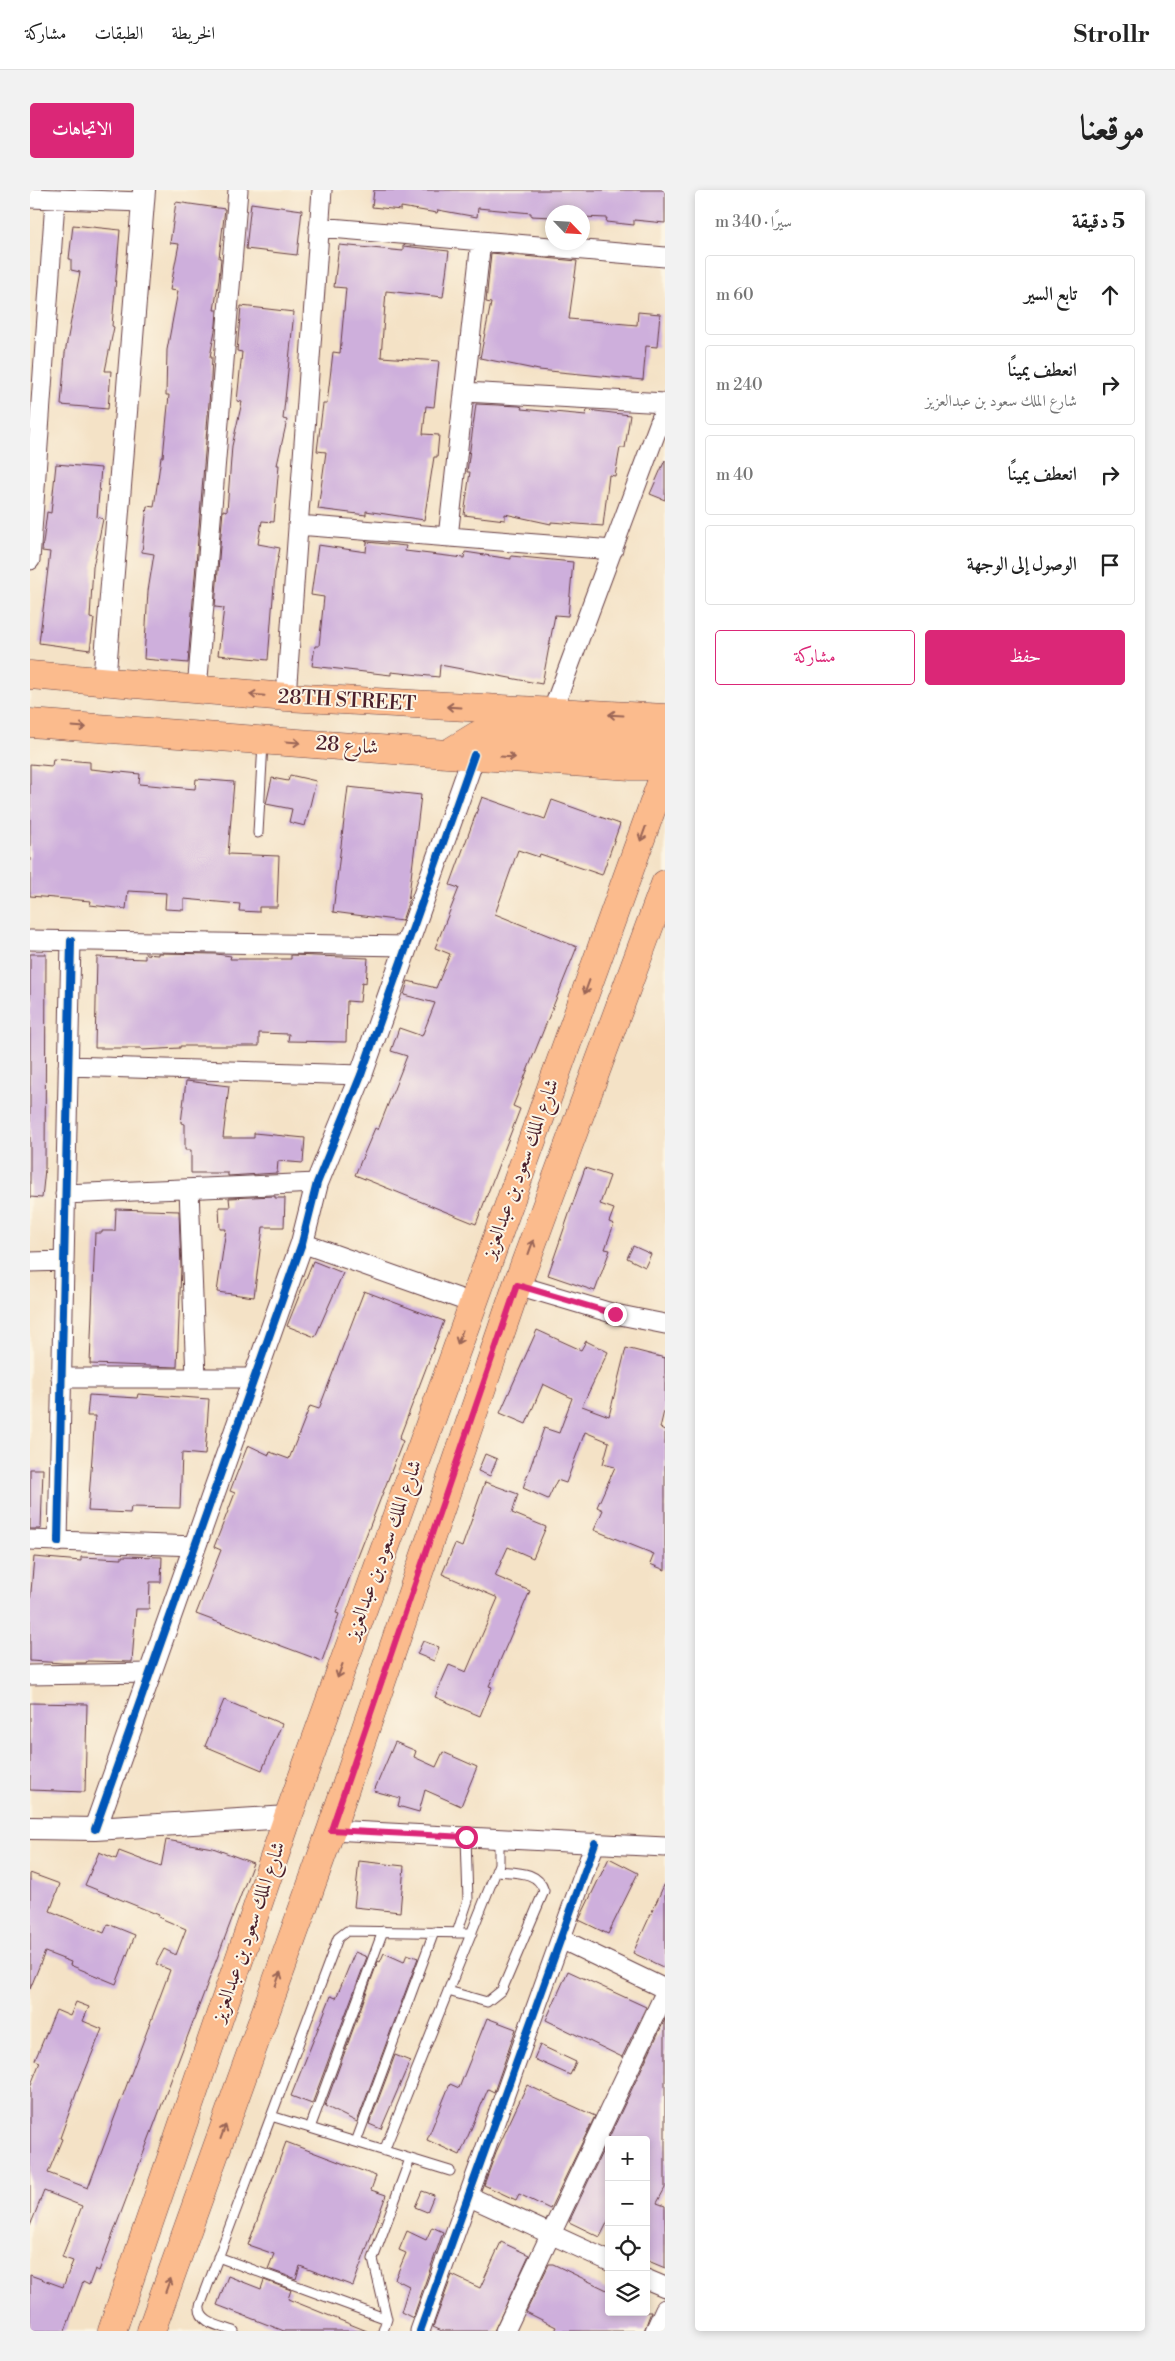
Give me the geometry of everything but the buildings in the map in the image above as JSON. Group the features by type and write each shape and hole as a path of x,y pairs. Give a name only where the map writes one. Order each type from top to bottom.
{"main road":[{"name":"28TH STREET","path":"30,675 286,698 665,718"},
{"name":"شارع 28","path":"30,723 448,754 631,766 665,766"},
{"path":"448,754 478,735 498,734 665,743"},
{"name":"شارع الملك سعود بن عبدالعزيز","path":"112,2331 288,1818 472,1303 665,772"},
{"name":"شارع الملك سعود بن عبدالعزيز","path":"151,2331 331,1830 517,1285 665,884"}],"street":[{"path":"197,690 238,190"},
{"path":"286,698 322,190"},
{"path":"30,198 55,201 143,196 104,683"},
{"path":"30,560 38,326 55,201"},
{"path":"319,227 665,257"},
{"path":"448,537 481,241"},
{"path":"464,392 665,403"},
{"path":"552,712 665,408"},
{"path":"298,525 613,550"},
{"path":"95,1829 302,1243 317,1183 361,1075 474,755"},
{"path":"30,940 406,946"},
{"path":"58,1542 71,941"},
{"path":"68,1066 361,1075"},
{"path":"65,1194 317,1183"},
{"path":"189,1189 196,1378"},
{"path":"302,1243 472,1303"},
{"path":"30,1262 64,1261"},
{"path":"517,1285 615,1314 665,1324"},
{"path":"61,1378 254,1378"},
{"path":"30,1540 195,1546"},
{"path":"30,1675 150,1673"},
{"path":"30,1828 95,1829 288,1818"},
{"path":"331,1830 665,1847"},
{"path":"420,2331 595,1843"},
{"path":"561,1940 665,1989"},
{"path":"505,2331 665,1993"},
{"path":"468,2196 605,2259"},
{"path":"650,2281 665,2288"},
{"path":"654,2331 665,2310"}],"lane":[{"path":"258,833 263,740"},
{"path":"458,1932 468,1900 466,1837"},
{"path":"384,2151 499,1864 499,1839"},
{"path":"448,1991 487,2002 502,1990 544,1891 541,1882 534,1876 496,1871"},
{"path":"234,2331 202,2319 199,2313 218,2257 338,1938 347,1931 472,1933"},
{"path":"310,2128 383,1931"},
{"path":"356,2142 434,1932"},
{"path":"271,2116 450,2171"},
{"path":"383,2331 387,2318 373,2260 410,2159"},
{"path":"218,2257 387,2318"}],"cycle path":[{"path":"95,1829 302,1243 317,1183 361,1075 474,755"},
{"path":"58,1542 71,941"},
{"path":"420,2331 595,1843"}],"route":[{"path":"466,1837 331,1830 517,1285 615,1314"}]}
